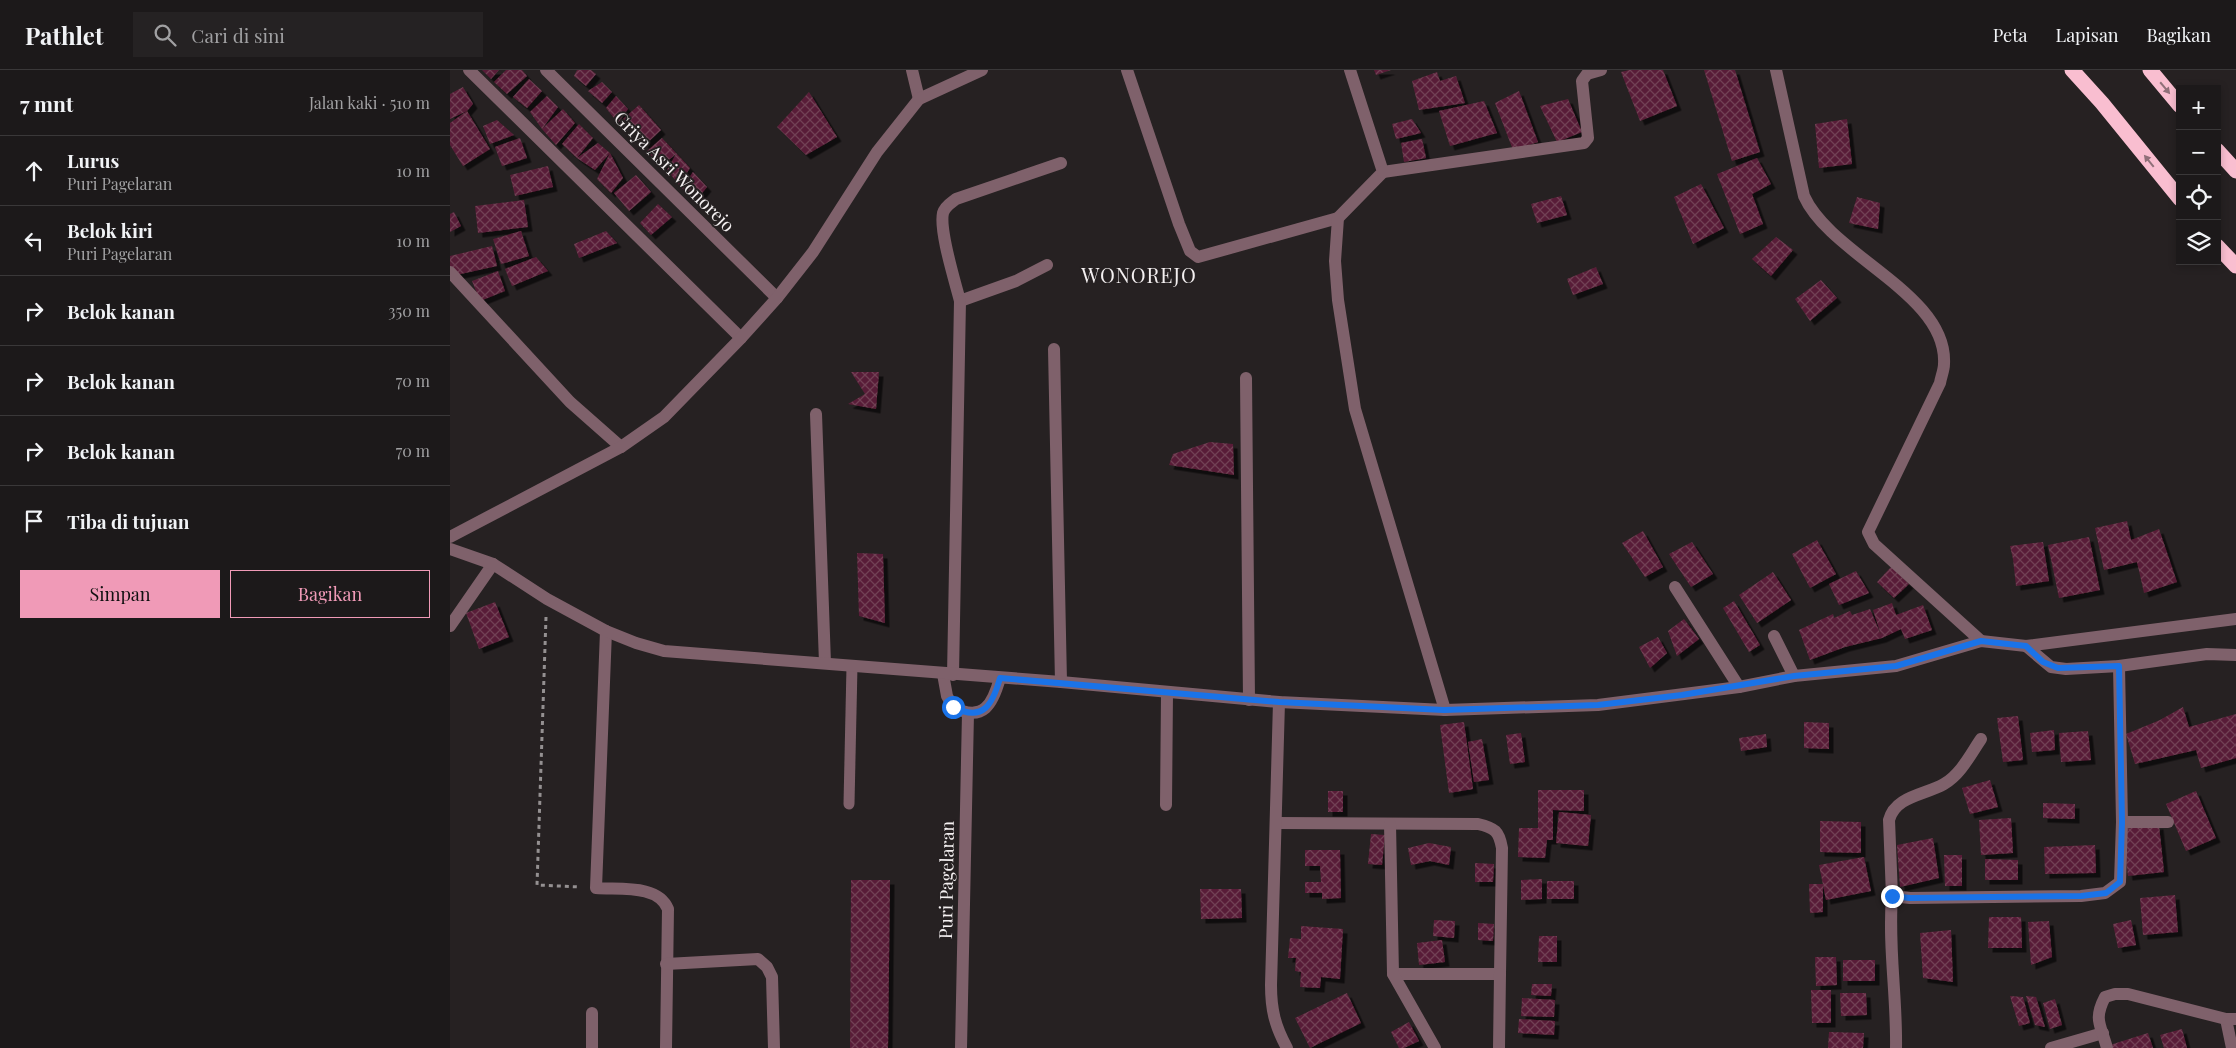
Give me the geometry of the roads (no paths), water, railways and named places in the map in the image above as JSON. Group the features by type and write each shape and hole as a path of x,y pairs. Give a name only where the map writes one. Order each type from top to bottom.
{"highway":[{"path":"2072,70 2102,103 2176,194"},
{"path":"2150,70 2176,101"},
{"path":"2221,154 2236,171"},
{"path":"2221,250 2236,266"}],"street":[{"path":"469,70 741,338"},
{"name":"Griya Asri Wonorejo","path":"546,70 777,298"},
{"path":"912,70 919,99"},
{"path":"450,537 621,447 664,417 777,298 813,252 877,152 919,99 982,70"},
{"path":"1127,70 1179,224 1190,251 1198,258 1338,218 1383,172 1581,145 1587,142 1588,138 1582,80 1587,74 1601,70"},
{"path":"1350,70 1383,172"},
{"path":"1776,70 1804,196 1810,209 1827,229 1901,289 1924,312 1935,328 1943,347 1944,365 1940,383 1868,532 1869,536 1874,544 1981,641"},
{"path":"1000,678 994,700 985,709 968,713 953,707 947,696 960,301 942,225 947,206 956,199 1060,163"},
{"path":"1338,218 1335,261 1338,300 1355,409 1444,710"},
{"path":"960,301 1016,281 1047,265"},
{"path":"450,272 570,402 621,447"},
{"path":"1054,349 1061,682"},
{"path":"1246,378 1250,700"},
{"path":"816,414 825,663"},
{"path":"450,549 493,564 547,599 606,631 636,643 664,651 1061,682 1250,700 1444,710 1598,705 1739,687 1794,676 1896,666 1981,641 2026,646 2236,619"},
{"path":"450,626 493,564"},
{"path":"1675,587 1739,687"},
{"path":"606,631 596,888 650,892 665,900 668,908 666,1048"},
{"path":"1774,636 1794,676"},
{"path":"2026,646 2051,667 2066,669 2119,666 2207,654 2236,655"},
{"path":"1892,896 1910,898 2081,896 2106,893 2120,882 2122,822 2119,666"},
{"path":"1166,805 1167,693"},
{"path":"1279,702 1272,1010 1279,1034 1287,1048"},
{"name":"Puri Pagelaran","path":"961,1048 968,713"},
{"path":"1896,1048 1897,1022 1890,920 1892,896 1889,820 1891,812 1896,805 1943,784 1958,774 1981,739"},
{"path":"2122,822 2168,822"},
{"path":"1276,823 1478,824 1491,827 1500,836 1502,848 1499,1048"},
{"path":"1390,824 1393,974 1435,1048"},
{"path":"666,964 758,959 767,967 772,977 774,1048"},
{"path":"1393,974 1500,974"},
{"path":"2107,1048 2098,1020 2098,1010 2105,997 2115,994 2128,994 2231,1019 2232,1048"},
{"path":"592,1013 592,1048"},
{"path":"2051,1048 2103,1033"}],"lane":[{"path":"849,804 852,666"}],"district":[{"name":"WONOREJO","path":"1139,276"}]}
